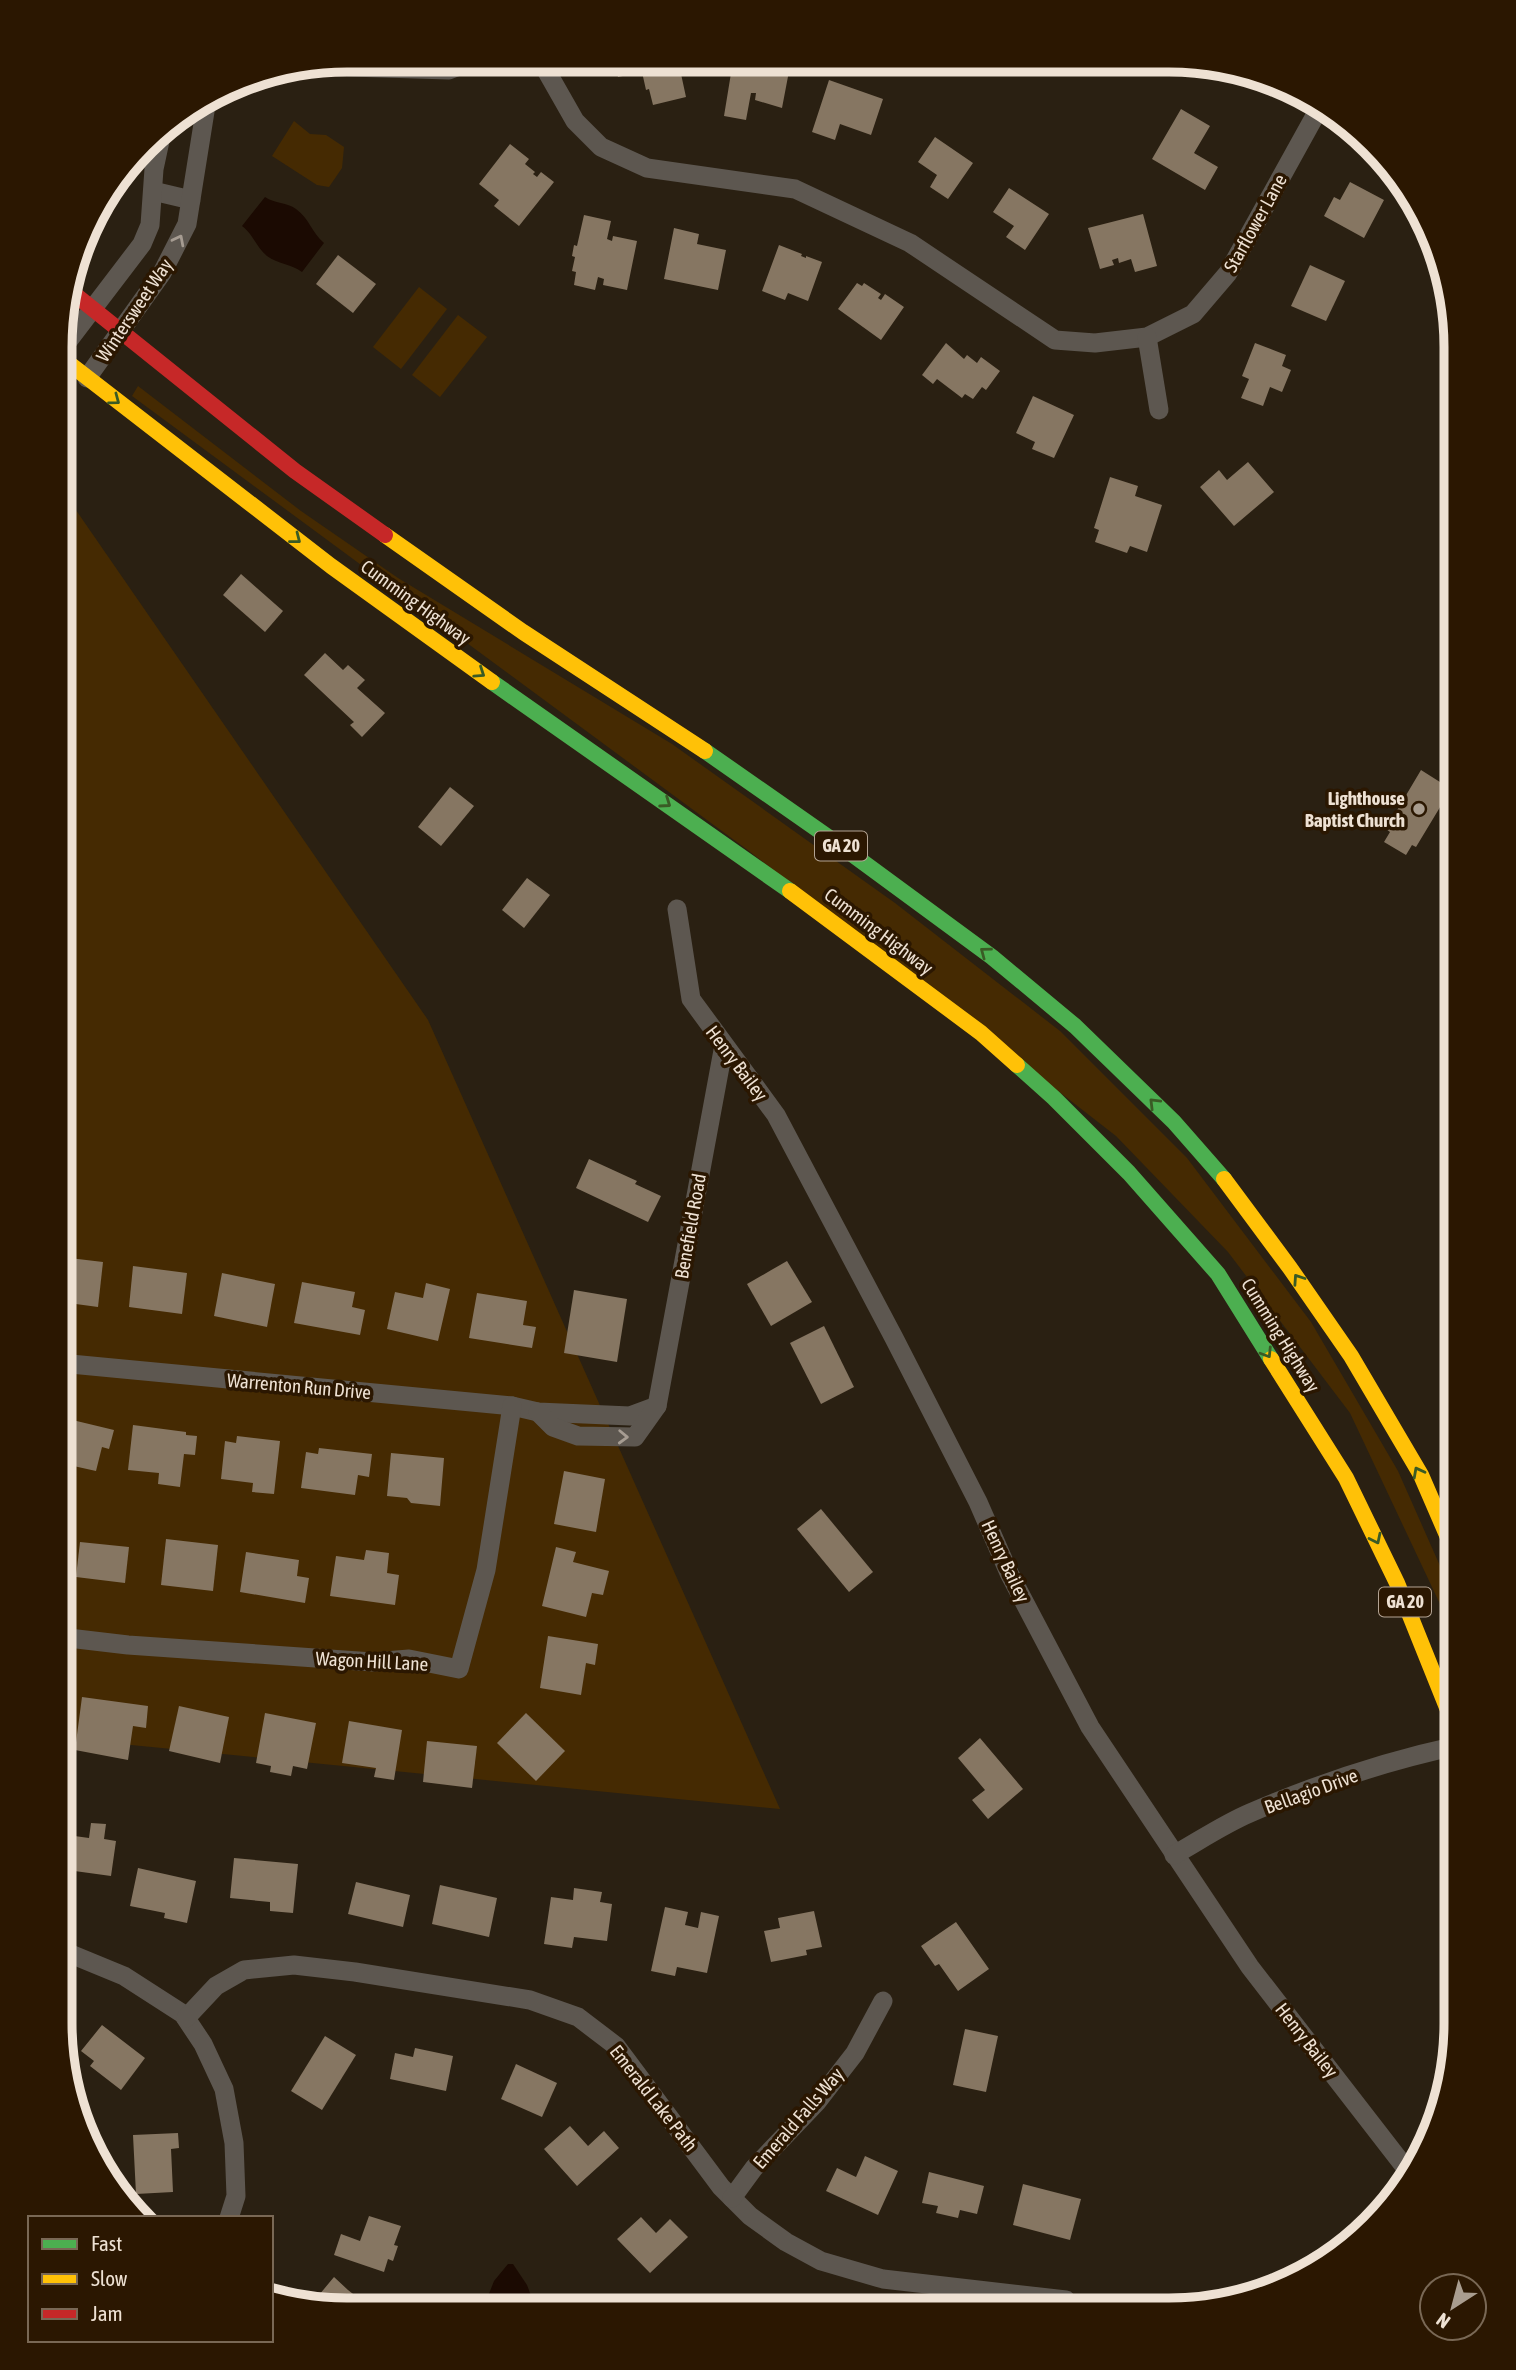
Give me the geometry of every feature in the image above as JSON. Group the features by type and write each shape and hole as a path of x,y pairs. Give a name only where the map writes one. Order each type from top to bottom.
{"highway":[{"name":"Cumming Highway","path":"76,296 295,471 523,632 685,737 830,838 992,957 1074,1026 1174,1122 1235,1192 1350,1356 1421,1475 1444,1528"},
{"name":"Cumming Highway","path":"72,366 341,574 758,867 981,1032 1054,1098 1129,1174 1218,1274 1346,1478 1397,1583 1444,1700"}],"street":[{"name":"Starflower Lane","path":"547,72 575,121 601,147 647,168 795,189 910,243 1055,340 1096,343 1147,337 1193,314 1228,273 1316,114"},
{"name":"Wintersweet Way","path":"87,378 162,273 187,224 205,111"},
{"name":"Wintersweet Way","path":"72,335 142,244 150,225 154,169 159,146"},
{"path":"153,191 191,200"},
{"path":"1147,337 1159,410"},
{"name":"Henry Bailey","path":"677,909 691,999 776,1115 894,1338 978,1502 1009,1573 1090,1727 1250,1966 1404,2166"},
{"name":"Benefield Road","path":"657,1406 724,1045"},
{"name":"Warrenton Run Drive","path":"72,1364 512,1406 538,1412 630,1416 657,1406"},
{"name":"Wagon Hill Lane","path":"72,1638 128,1645 359,1661 409,1659 459,1669 486,1570 512,1406"},
{"name":"Warrenton Run Drive","path":"538,1412 553,1427 578,1436 635,1437 657,1406"},
{"path":"578,1436 583,1414"},
{"name":"Bellagio Drive","path":"1174,1855 1248,1814 1321,1786 1444,1749"},
{"path":"72,1955 124,1976 183,2014 203,2044 224,2089 234,2143 236,2196 230,2216"},
{"name":"Emerald Lake Path","path":"186,2018 216,1986 244,1970 294,1965 383,1976 530,2000 578,2017 616,2046 721,2187 750,2216 786,2242 821,2260 883,2279 1049,2298"},
{"name":"Emerald Falls Way","path":"732,2198 754,2168 817,2102 855,2053 883,2001"}],"shaded area":[{"path":"294,121 310,134 326,135 344,147 342,168 329,187 317,185 272,156"},
{"path":"265,197 296,209 324,243 302,272 267,256 242,226"},
{"path":"419,287 447,309 401,369 373,347"},
{"path":"458,315 487,337 440,397 412,375"},
{"path":"138,386 301,511 398,578 672,744 895,903 1060,1031 1187,1158 1311,1322 1398,1471 1444,1575 1444,1613 1350,1413 1228,1252 1116,1136 749,851 132,396"},
{"path":"72,504 428,1020 780,1809 72,1739"},
{"path":"508,2264 513,2264 532,2298 487,2298 494,2281"}],"building":[{"path":"617,72 642,72 618,77"},
{"path":"642,72 681,72 686,97 653,105 649,89 646,90"},
{"path":"731,72 789,72 782,108 755,100 756,93 751,93 746,120 724,116"},
{"path":"829,80 883,99 871,135 840,124 835,140 812,132"},
{"path":"1181,109 1210,126 1194,153 1218,167 1205,190 1152,159"},
{"path":"935,137 973,163 948,199 930,187 937,175 918,162"},
{"path":"510,144 529,159 525,164 535,172 533,174 537,177 541,172 554,182 519,226 494,206 499,200 479,184"},
{"path":"1350,182 1384,200 1364,238 1324,216 1334,197 1340,200"},
{"path":"1009,188 1049,214 1025,250 1006,237 1014,226 993,212"},
{"path":"1143,214 1157,266 1135,272 1131,259 1119,263 1118,258 1112,260 1114,265 1100,269 1088,228"},
{"path":"584,215 611,221 607,239 612,241 613,236 637,241 627,290 603,285 604,279 598,277 595,290 574,285 576,272 572,271 575,257 572,256"},
{"path":"674,228 699,234 697,244 726,250 718,290 664,279"},
{"path":"779,245 806,258 822,262 808,301 788,293 785,300 762,291"},
{"path":"338,255 376,284 353,313 316,284"},
{"path":"1310,265 1345,281 1326,321 1291,306"},
{"path":"857,283 862,286 864,283 881,294 878,298 881,300 885,294 904,307 881,340 838,309"},
{"path":"946,343 964,359 967,355 977,363 981,357 1000,371 986,390 982,387 973,399 965,394 962,398 937,379 933,384 922,375"},
{"path":"1255,343 1286,355 1282,366 1291,370 1282,392 1270,387 1263,406 1241,398 1249,379 1242,376"},
{"path":"1033,396 1074,415 1054,458 1032,449 1035,442 1016,433"},
{"path":"1248,462 1274,492 1234,526 1200,487 1219,470 1227,480"},
{"path":"1110,477 1138,486 1135,496 1162,505 1147,552 1130,546 1127,553 1095,542 1099,530 1094,528"},
{"path":"241,574 283,611 265,632 223,595"},
{"path":"325,653 343,670 348,665 365,680 357,688 385,713 362,737 350,725 354,722 304,675"},
{"name":"Lighthouse Baptist Church","path":"1421,770 1444,785 1444,801 1416,847 1412,845 1406,855 1384,842 1390,832 1386,829"},
{"path":"450,787 474,806 441,846 418,827"},
{"path":"527,878 550,895 524,928 502,910"},
{"path":"589,1159 637,1181 635,1184 661,1196 648,1222 576,1188"},
{"path":"72,1258 103,1262 98,1307 72,1303"},
{"path":"787,1261 812,1302 771,1326 747,1284"},
{"path":"133,1266 187,1273 182,1314 129,1307"},
{"path":"222,1273 275,1284 267,1327 214,1316"},
{"path":"302,1282 355,1292 352,1307 365,1310 360,1335 294,1323"},
{"path":"426,1283 450,1289 438,1341 387,1329 395,1292 423,1298"},
{"path":"574,1290 627,1299 617,1362 564,1353"},
{"path":"477,1293 527,1301 523,1325 536,1327 532,1348 469,1338"},
{"path":"824,1326 854,1387 821,1404 790,1343"},
{"path":"72,1420 114,1430 109,1449 102,1447 96,1471 72,1466"},
{"path":"133,1425 197,1436 195,1455 184,1454 180,1487 158,1484 159,1473 128,1470"},
{"path":"237,1436 280,1441 274,1494 252,1492 253,1483 221,1479 225,1441 236,1443"},
{"path":"319,1448 372,1454 369,1477 358,1475 355,1495 301,1488 306,1452 318,1454"},
{"path":"391,1453 444,1458 440,1506 411,1503 407,1498 387,1496"},
{"path":"564,1471 605,1479 596,1532 554,1524"},
{"path":"821,1509 873,1572 849,1592 797,1529"},
{"path":"166,1539 218,1545 213,1591 161,1585"},
{"path":"80,1542 129,1547 125,1583 76,1577"},
{"path":"556,1547 576,1552 573,1562 609,1571 603,1595 592,1593 586,1617 542,1606"},
{"path":"366,1550 389,1553 387,1573 399,1575 395,1605 330,1596 336,1556 364,1560"},
{"path":"246,1552 299,1560 297,1576 309,1578 305,1603 240,1592"},
{"path":"548,1636 598,1644 595,1665 586,1663 581,1695 540,1688"},
{"path":"82,1697 148,1706 146,1728 133,1726 128,1760 75,1750"},
{"path":"179,1706 229,1717 220,1763 169,1751"},
{"path":"265,1713 316,1723 307,1769 293,1766 291,1776 270,1772 271,1766 256,1763"},
{"path":"526,1713 565,1751 536,1781 497,1743"},
{"path":"349,1721 402,1730 394,1780 374,1777 376,1768 342,1763"},
{"path":"980,1738 1023,1789 988,1819 972,1800 985,1790 958,1758"},
{"path":"427,1741 477,1746 472,1788 423,1782"},
{"path":"91,1823 106,1824 104,1839 116,1841 111,1876 72,1871 72,1836 89,1838"},
{"path":"234,1858 298,1864 293,1913 270,1911 270,1902 230,1898"},
{"path":"138,1868 196,1881 187,1923 164,1918 165,1913 130,1906"},
{"path":"356,1882 410,1895 403,1927 348,1914"},
{"path":"440,1885 497,1898 489,1937 432,1924"},
{"path":"574,1888 602,1892 600,1902 612,1904 607,1941 574,1937 572,1948 544,1944 551,1897 573,1900"},
{"path":"665,1907 688,1912 685,1925 698,1928 701,1912 719,1916 707,1973 677,1967 675,1976 651,1971"},
{"path":"814,1911 822,1947 806,1950 807,1955 771,1962 764,1931 780,1928 778,1918"},
{"path":"956,1922 989,1969 958,1991 939,1964 935,1966 921,1946"},
{"path":"102,2025 145,2058 121,2090 90,2066 94,2061 81,2051"},
{"path":"965,2029 998,2036 986,2092 953,2085"},
{"path":"325,2036 356,2055 322,2110 291,2091"},
{"path":"415,2048 453,2056 446,2091 390,2079 395,2053 413,2057"},
{"path":"516,2064 557,2083 542,2117 501,2099"},
{"path":"570,2126 588,2146 604,2131 619,2148 577,2186 544,2149"},
{"path":"178,2133 179,2148 171,2149 173,2192 136,2194 133,2135"},
{"path":"865,2156 898,2171 878,2215 826,2191 837,2168 856,2177"},
{"path":"929,2172 984,2186 977,2214 960,2210 958,2218 936,2213 938,2206 922,2203"},
{"path":"1023,2184 1081,2199 1070,2240 1013,2225"},
{"path":"369,2216 401,2226 394,2245 398,2246 393,2261 388,2259 384,2272 334,2255 341,2234 360,2241"},
{"path":"641,2217 656,2233 670,2219 688,2237 650,2273 617,2239"},
{"path":"334,2277 358,2298 328,2298 319,2295"}],"traffic: fast":[{"path":"492,682 790,891"},
{"path":"705,751 841,846 992,957 1075,1026 1174,1122 1224,1179"},
{"path":"1017,1065 1129,1173 1218,1274 1271,1359"}],"traffic: slow":[{"path":"72,366 331,566 492,682"},
{"path":"385,535 523,632 705,751"},
{"path":"790,891 981,1033 1017,1065"},
{"path":"1224,1179 1351,1356 1421,1475 1444,1528"},
{"path":"1271,1359 1346,1478 1397,1583 1444,1700"}],"traffic: jam":[{"path":"77,296 295,471 385,535"}],"place":[{"name":"Lighthouse Baptist Church","path":"1419,809"}]}
